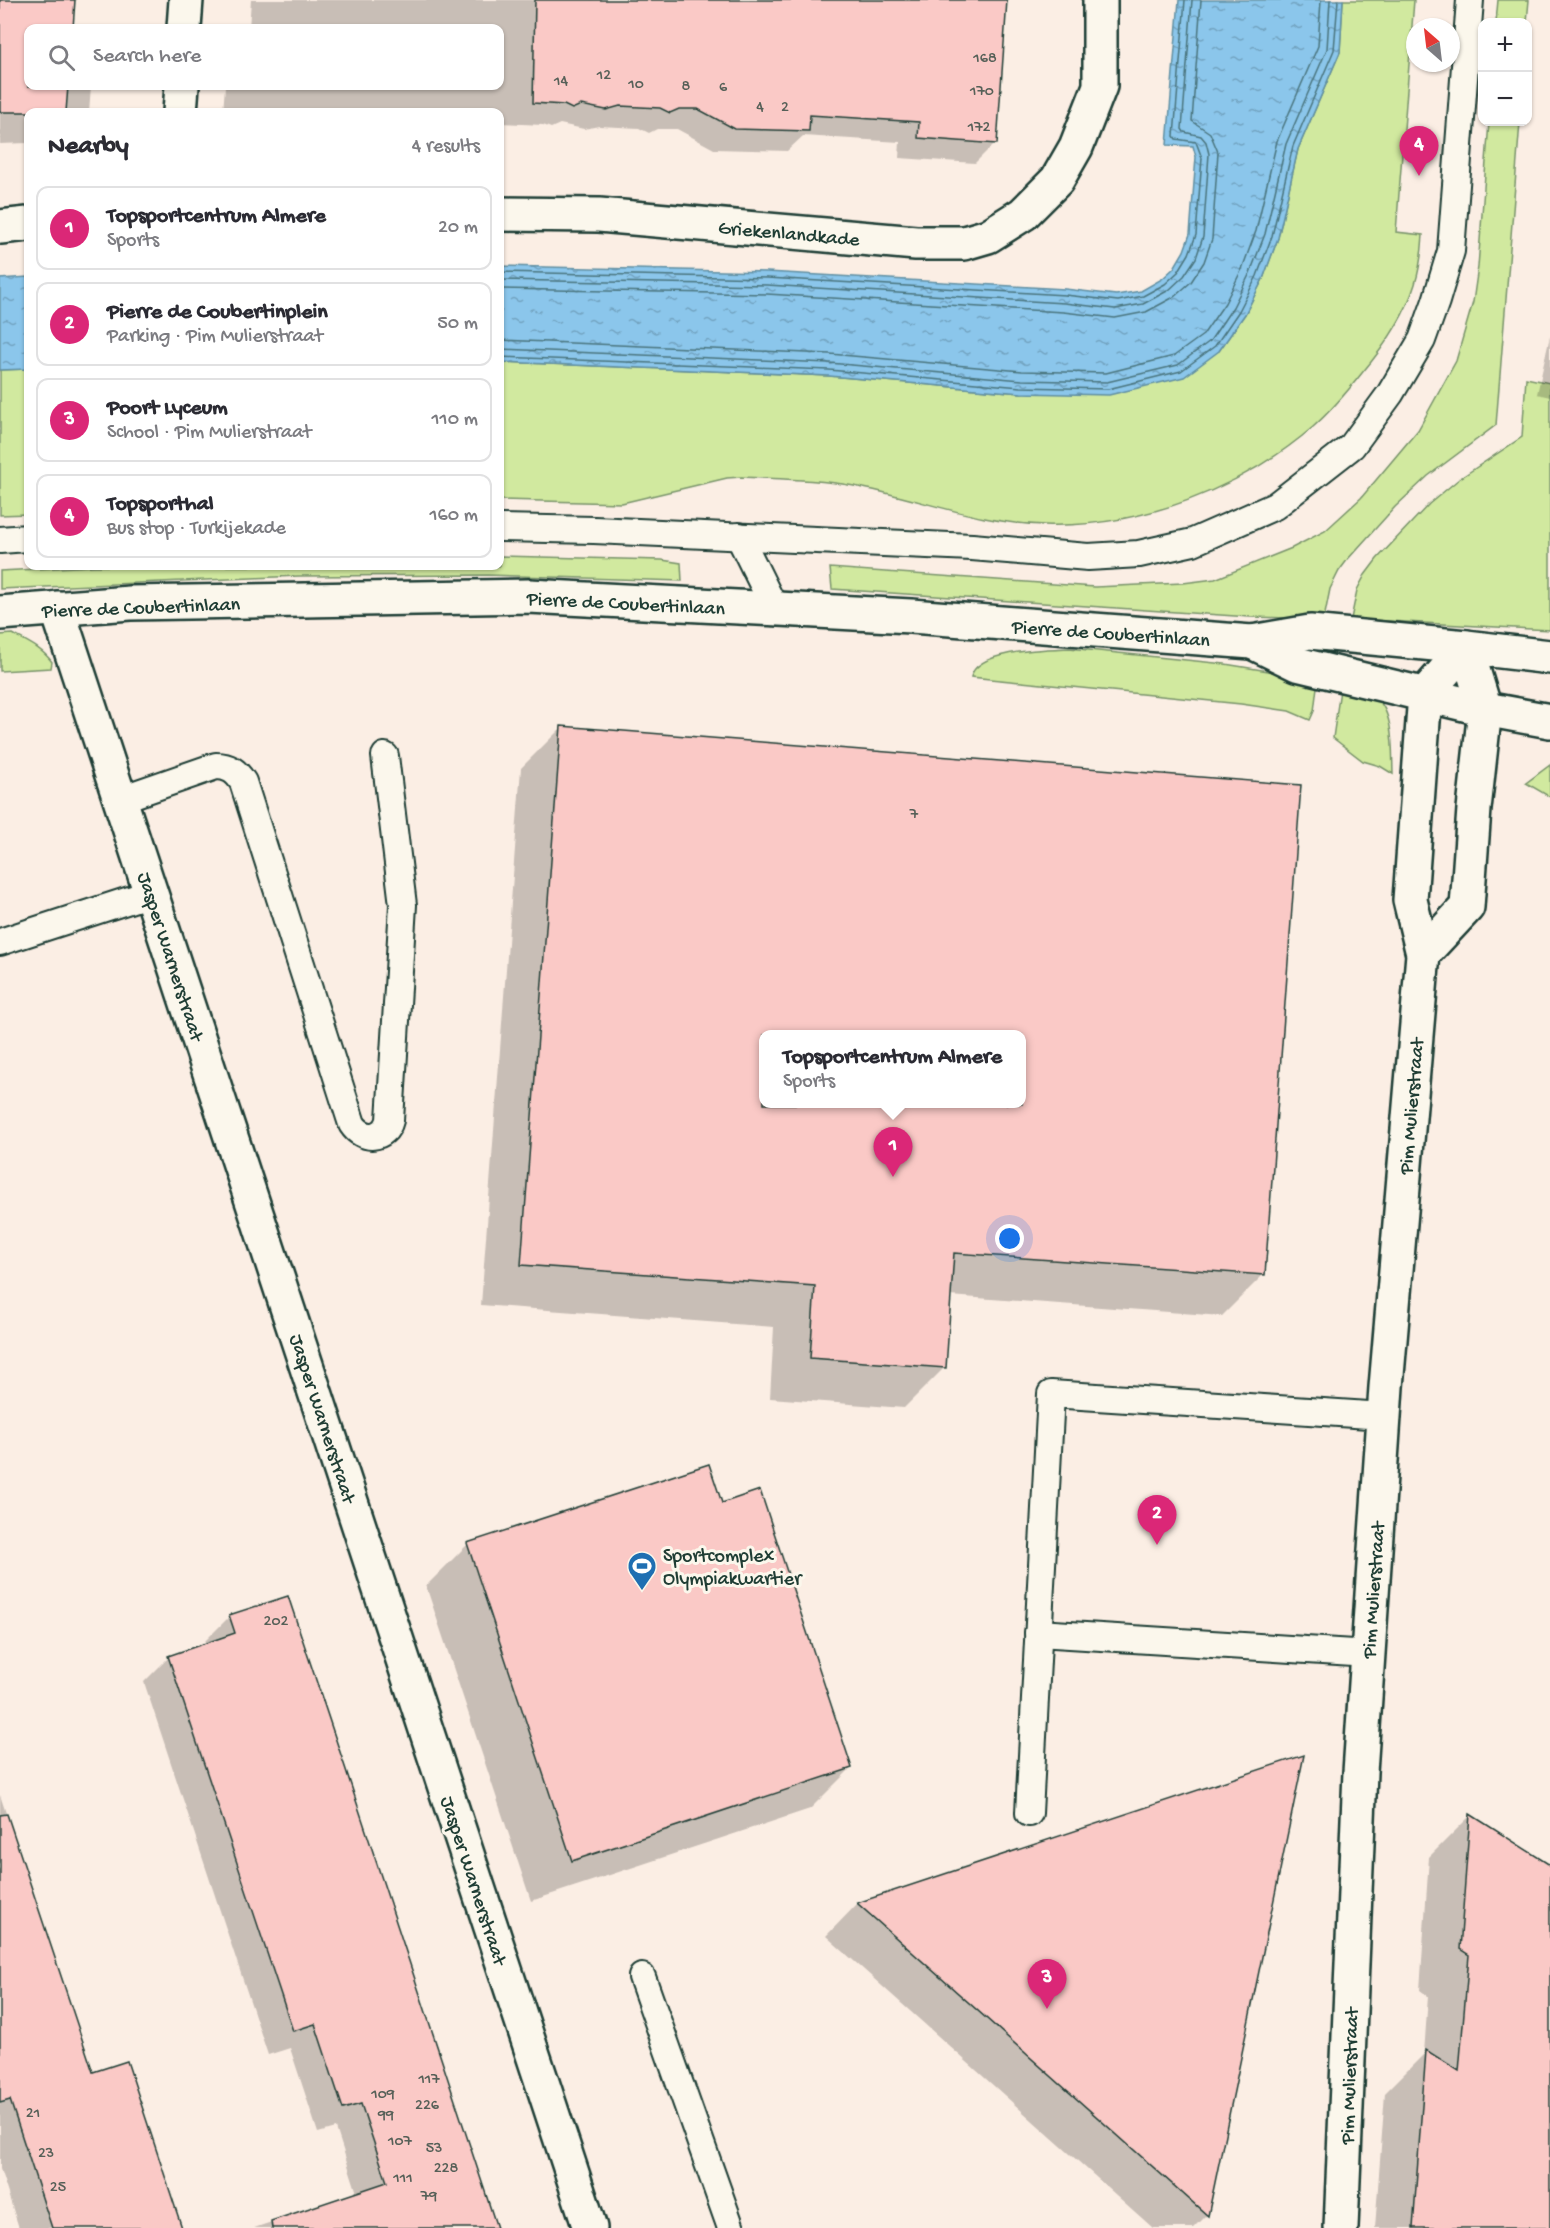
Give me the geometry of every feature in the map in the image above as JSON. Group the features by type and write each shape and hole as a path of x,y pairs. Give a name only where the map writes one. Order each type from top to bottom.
{"street":[{"path":"184,24 186,0"},
{"name":"Griekenlandkade","path":"504,214 599,216 916,243 964,243 988,236 1023,214 1057,180 1076,147 1100,86 1100,0"},
{"path":"180,108 182,90"},
{"path":"0,227 24,224"},
{"name":"Pierre de Coubertinlaan","path":"0,613 130,603 529,596 911,616 1252,642 1310,632 1466,646 1550,657"},
{"name":"Jasper Warnerstraat","path":"57,608 590,2228"},
{"name":"Pierre de Coubertinlaan","path":"1252,642 1297,664 1485,709 1550,721"},
{"path":"1425,694 1466,646"},
{"path":"1423,954 1467,907 1474,809 1485,709 1466,646"},
{"name":"Pim Mulierstraat","path":"1341,2228 1360,1772 1384,1416 1423,954 1410,900 1425,694"}],"lane":[{"path":"504,528 972,547 1088,557 1129,555 1193,542 1275,506 1352,446 1390,394 1422,340 1451,251 1470,0"},
{"path":"739,536 775,609"},
{"path":"0,540 24,538"},
{"path":"121,799 216,766 224,766 239,775 352,1124 360,1134 373,1137 384,1131 390,1120 403,905 385,756"},
{"path":"0,942 151,893"},
{"path":"1029,1813 1051,1394 1384,1416"},
{"path":"1038,1633 1369,1654"},
{"path":"642,1977 731,2228"}],"green space":[{"path":"1343,0 1414,0 1413,18 1406,18 1406,72 1408,72 1396,232 1423,235 1417,278 1411,296 1400,320 1378,353 1332,408 1313,427 1285,449 1222,486 1153,512 1117,520 1045,525 997,520 854,486 741,477 727,478 622,503 504,500 504,362 829,376 1021,393 1219,351 1245,314 1263,279 1278,238 1298,149 1340,52"},
{"path":"1498,0 1529,0 1527,18 1496,18"},
{"path":"1489,126 1520,126 1496,425 1428,476 1395,507 1348,559 1330,589 1324,619 1250,617 832,589 830,568 1095,587 1183,583 1215,579 1292,548 1325,531 1361,498 1418,430 1456,361 1473,302 1478,267"},
{"path":"24,369 24,514 0,515 0,370"},
{"path":"1526,378 1550,383 1550,630 1351,619 1357,590 1377,559 1429,504 1459,479 1522,437"},
{"path":"504,556 662,560 681,563 682,581 488,575 298,576 0,589 0,571 504,570"},
{"path":"13,634 44,653 52,662 51,668 0,671 0,635"},
{"path":"1069,648 1225,664 1318,679 1314,711 1310,720 1289,711 1241,704 971,677 976,668 985,661 998,656 1030,650"},
{"path":"1341,683 1372,695 1385,710 1391,731 1393,774 1380,766 1363,761 1333,738"},
{"path":"1550,765 1550,797 1526,783"}],"water":[{"path":"1179,0 1343,0 1340,52 1298,149 1278,238 1263,279 1245,314 1219,351 1184,377 1109,395 1021,393 829,376 504,362 504,266 767,272 1065,289 1116,295 1141,291 1162,279 1174,268 1184,251 1190,234 1196,157 1193,146 1167,145"},
{"path":"24,277 24,369 0,370 0,279"}],"building":[{"path":"0,0 75,0 73,24 24,24 24,90 68,90 66,108 24,108 24,112 0,112"},
{"path":"535,0 1007,0 997,144 918,138 919,122 810,115 809,131 735,129 698,109 679,109 670,113 660,108 620,106 606,110 581,105 572,109 564,105 533,103"},
{"path":"561,726 1301,785 1265,1275 954,1253 946,1368 810,1358 815,1286 521,1265"},
{"path":"709,1464 722,1503 760,1490 852,1768 572,1861 467,1543"},
{"path":"288,1596 497,2228 272,2228 271,2221 387,2182 361,2104 343,2109 315,2024 293,2031 168,1656 235,1633 229,1615"},
{"path":"1304,1755 1208,2216 857,1903"},
{"path":"7,1814 93,2072 127,2061 182,2228 52,2228 10,2100 0,2103 0,1815"},
{"path":"1470,1814 1550,1865 1550,2228 1413,2228 1426,2050 1459,2071 1469,1955 1460,1949"}],"place":[{"name":"Topsporthal","path":"1419,176"},
{"name":"Topsportcentrum Almere","path":"893,1177"},
{"name":"Pierre de Coubertinplein","path":"1157,1545"},
{"name":"Sportcomplex Olympiakwartier","path":"642,1592"},
{"name":"Poort Lyceum","path":"1047,2009"}]}
